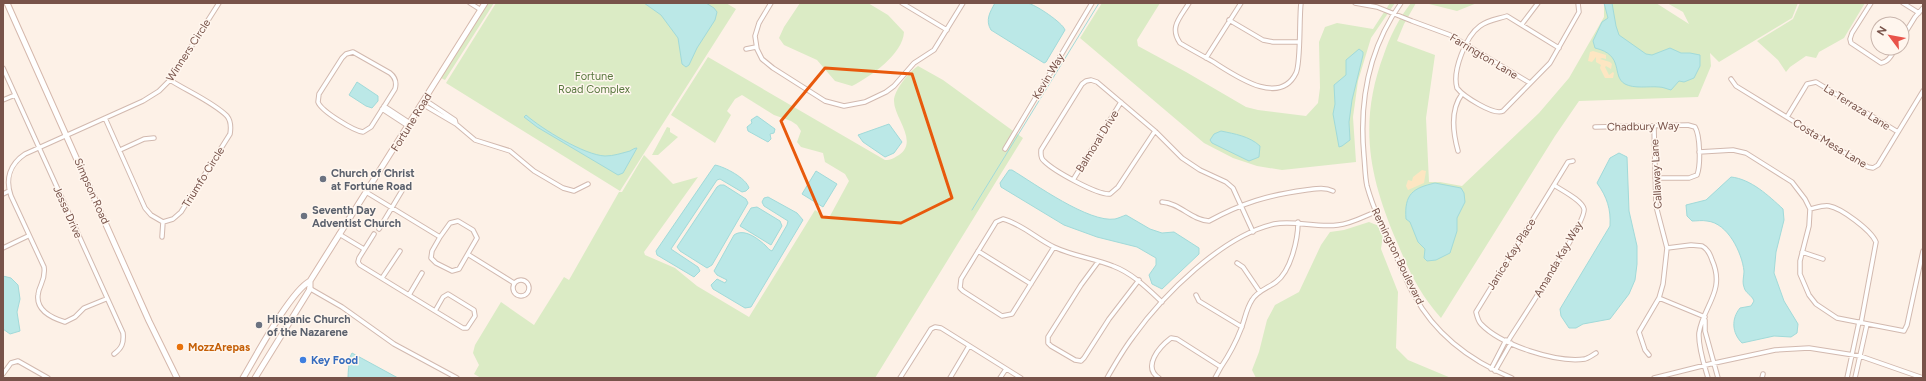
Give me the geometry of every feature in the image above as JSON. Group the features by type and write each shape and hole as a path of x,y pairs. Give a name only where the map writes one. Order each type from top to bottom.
{"street":[{"name":"Simpson Road","path":"7,3 68,135 149,321 176,378"},
{"name":"Winners Circle","path":"9,191 9,175 17,160 25,154 143,101 159,91 170,80 219,3"},
{"path":"470,3 481,10"},
{"name":"Fortune Road","path":"243,378 265,340 303,285 310,281 485,3"},
{"path":"771,3 757,28 756,47 762,59 773,68 825,101 837,105 852,106 865,102 886,92 914,64 934,50 963,3"},
{"path":"902,3 946,30"},
{"name":"Kevin Way","path":"1005,149 1092,3"},
{"path":"1189,3 1175,26 1174,35 1180,43 1253,84 1266,88 1277,88 1288,84 1297,73 1301,3"},
{"path":"1206,58 1241,3"},
{"name":"Farrington Lane","path":"1355,3 1378,7 1393,14 1440,30 1467,44 1530,84"},
{"name":"Remington Boulevard","path":"1401,3 1393,14 1375,52 1363,105 1363,148 1367,184 1375,212 1414,295 1427,315 1460,349 1491,369 1512,378"},
{"path":"1522,24 1538,3"},
{"path":"1559,48 1507,16 1491,20 1479,26 1467,44 1458,62 1456,84 1462,94 1494,112 1500,113 1550,63 1559,48 1579,12 1578,3"},
{"path":"1870,3 1850,39 1851,43 1870,56"},
{"path":"1903,3 1919,13"},
{"path":"1910,26 1923,8"},
{"path":"1229,20 1263,40 1273,42 1298,42"},
{"path":"746,49 756,47"},
{"path":"353,52 390,73 394,77 396,87 383,107 369,129 365,131 358,131 323,110 319,106 318,99 342,58 346,54 353,52"},
{"path":"1870,56 1881,63 1885,62 1891,56"},
{"name":"Jessa Drive","path":"3,68 40,148 106,299 123,333 124,341 121,349 114,354"},
{"name":"Costa Mesa Lane","path":"1731,79 1736,86 1868,167 1874,168 1878,165 1923,91"},
{"name":"Triumfo Circle","path":"163,222 173,219 181,212 230,134 231,126 228,117 170,80"},
{"path":"1155,131 1114,192 1106,194 1091,189 1073,180 1044,161 1040,155 1041,150 1086,81 1091,80 1097,82 1155,131 1182,158 1200,170 1226,182 1233,188 1253,232"},
{"name":"La Terraza Lane","path":"1787,117 1807,84 1816,82 1898,132"},
{"path":"1458,151 1455,138 1454,115 1456,102 1462,94"},
{"path":"3,100 15,95"},
{"path":"424,102 456,124 475,140 510,151 534,171 563,188 574,191 588,184"},
{"name":"Balmoral Drive","path":"1073,180 1121,102"},
{"path":"383,107 409,124"},
{"path":"105,118 145,208 151,215 163,222 162,237"},
{"name":"Chadbury Way","path":"1595,127 1695,126 1697,130 1699,152 1698,172 1689,178 1655,178"},
{"name":"Callaway Lane","path":"1649,355 1644,350 1639,332 1659,298 1663,284 1667,248 1656,206 1654,127"},
{"path":"120,150 144,139 154,138"},
{"path":"1699,152 1733,150 1746,153 1792,182 1800,190 1810,210 1809,226 1800,261 1800,274 1809,294 1816,304 1837,318 1904,331 1906,328 1923,252"},
{"name":"Janice Kay Place","path":"1508,341 1480,323 1476,312 1568,162 1573,161"},
{"name":"Amanda Kay Way","path":"1491,369 1573,237 1584,214 1584,209 1581,203 1554,185"},
{"path":"1162,202 1171,203 1199,219 1209,221 1241,205 1275,194 1318,189 1328,189 1333,191"},
{"path":"379,229 403,190"},
{"path":"3,194 9,191 28,236 44,267 46,276 38,295 39,306 55,319 65,322 75,317 84,308 106,299"},
{"path":"366,192 440,236"},
{"path":"1810,210 1831,206 1863,225 1874,237 1876,246 1847,378"},
{"path":"1107,378 1133,337 1162,302 1210,257 1231,242 1274,224 1298,222 1337,225 1375,212"},
{"path":"1054,247 1012,314 1002,316 960,288 961,280 996,222 1003,219 1054,247 1074,255 1113,266 1139,280 1162,302"},
{"path":"458,221 473,230 478,238 469,255 459,269 452,271 436,263 431,258 432,251 440,236 450,223 458,221"},
{"path":"1214,378 1234,346 1249,306 1255,296 1277,282 1285,271 1294,250 1298,234 1298,222"},
{"path":"339,234 364,250"},
{"path":"374,234 359,258 358,262 360,265 463,328 469,326 475,316 474,310 448,294 443,298 436,311"},
{"path":"3,248 28,236"},
{"path":"1667,248 1698,245 1705,248 1709,252 1717,273 1715,292 1700,328 1699,340 1708,378"},
{"path":"382,278 400,251"},
{"path":"978,251 1031,284"},
{"path":"1802,252 1823,259"},
{"path":"469,255 514,283"},
{"path":"1098,262 1081,285 1048,337 1048,343 1051,346 1075,360 1081,361 1084,358 1109,319 1139,280"},
{"path":"1237,263 1243,267 1260,292"},
{"path":"409,295 422,272"},
{"path":"519,280 524,280 530,286 529,292 522,296 517,295 514,291 514,283 519,280"},
{"path":"255,378 310,289 310,281"},
{"path":"303,285 342,307 394,344 457,378"},
{"path":"1196,294 1199,301 1242,327"},
{"path":"1659,298 1705,317"},
{"path":"1705,317 1705,331 1718,378"},
{"path":"1855,378 1867,324"},
{"path":"900,378 930,329 935,327 941,328 1020,378"},
{"path":"1159,378 1154,375 1151,369 1151,362 1165,343 1171,338 1177,339 1222,367"},
{"path":"1508,341 1543,354 1566,358 1586,359 1596,353"},
{"name":"Amanda Kay Way","path":"1496,371 1508,341"},
{"path":"950,378 970,346"},
{"path":"1654,378 1704,365 1775,350 1810,348 1860,356 1888,364 1923,378"},
{"path":"3,374 11,363 18,361 48,378"},
{"path":"1000,378 1006,369"}],"highlighted area":[{"path":"825,68 912,74 952,198 901,223 822,217 781,121"}],"green space":[{"path":"488,3 494,3 445,80 441,78"},
{"name":"Fortune Road Complex","path":"496,3 726,3 736,9 620,191 446,83"},
{"path":"800,3 868,3 888,15 904,32 902,40 892,56 868,77 852,86 835,81 817,60 784,45 779,38 784,27"},
{"path":"1102,3 1160,3 1137,40 1138,46 1246,107 1306,116 1318,103 1320,88 1319,42 1325,27 1337,23 1373,29 1390,3 1395,3 1371,38 1358,81 1353,117 1356,162 1282,170 1257,166 1233,158 1204,143 1080,38"},
{"path":"1411,3 1416,3 1404,24 1397,41 1435,55 1426,118 1429,182 1440,182 1462,186 1539,113 1569,78 1604,17 1604,3 1656,3 1689,24 1683,12 1667,3 1798,3 1792,18 1719,62 1710,53 1711,66 1698,97 1579,101 1555,136 1441,318 1433,309 1416,282 1397,242 1387,218 1380,195 1370,150 1369,127 1371,103 1376,79 1386,47 1399,21"},
{"path":"1425,3 1477,3 1457,11"},
{"path":"1800,3 1865,3 1844,38 1819,52 1816,58 1806,56 1790,67 1786,72 1778,60 1757,41 1793,19"},
{"path":"708,57 885,160 896,157 905,149 907,143 906,136 895,108 894,101 896,92 910,72 918,66 943,80 1023,138 875,378 481,378 474,374 479,365 473,353 475,345 501,302 534,325 564,277 569,280 619,192 622,192 644,155 673,184 698,177 644,252 645,255 675,268 697,286 749,317 815,210 824,216 830,216 849,181 845,174 825,162 823,153 801,147 797,142 801,131 797,125 791,121 774,115 742,95 735,99 727,111 731,115 715,143 671,115"},
{"path":"667,127 670,128 670,132 678,137 658,155 652,155"},
{"path":"1369,222 1384,228 1381,249 1398,292 1396,348 1408,360 1451,378 1256,378 1252,370 1259,352 1267,320 1275,305 1299,292 1321,245 1330,232 1344,230"}],"sand":[{"path":"1593,51 1606,55 1606,59 1600,59 1612,64 1611,69 1606,66 1605,67 1609,75 1613,72 1614,73 1613,78 1605,78 1600,68 1601,65 1596,62 1596,57 1592,62 1588,61 1590,52"},
{"path":"1422,170 1426,171 1424,183 1408,190 1406,186 1408,180 1412,181 1413,177"}],"water":[{"path":"1019,2 1031,4 1048,14 1063,27 1065,30 1046,62 1044,63 991,30 988,19 995,3"},
{"path":"644,3 706,3 717,12 715,20 697,48 689,65 686,67 682,64 678,38 661,15"},
{"path":"1604,3 1612,3 1619,35 1646,54 1652,55 1670,48 1681,53 1700,55 1700,66 1694,78 1684,82 1679,81 1671,90 1660,87 1637,87 1625,84 1619,76 1614,60 1604,51 1595,48 1593,41 1602,22 1608,18"},
{"path":"1359,49 1363,52 1363,55 1352,100 1349,122 1350,140 1339,147 1333,114 1335,104 1334,85 1346,75 1346,60"},
{"path":"357,82 378,96 378,101 372,108 366,106 349,95"},
{"path":"526,115 542,127 564,140 596,155 612,156 637,148 623,173 618,175 537,127 524,117"},
{"path":"757,116 775,129 774,133 770,134 771,139 768,142 748,131 747,127 752,123 751,120"},
{"path":"889,124 902,142 894,153 885,157 863,142 858,135"},
{"path":"1221,131 1242,136 1256,143 1260,146 1259,157 1249,161 1212,143 1210,140 1214,134"},
{"path":"1619,153 1627,157 1629,211 1637,246 1635,280 1629,294 1610,319 1583,324 1576,328 1569,328 1561,316 1560,309 1610,226 1608,203 1597,183 1610,158"},
{"path":"715,165 740,177 749,188 742,192 720,179 717,180 671,249 698,267 700,271 694,277 657,255 656,251"},
{"path":"1009,170 1012,170 1062,201 1091,215 1104,219 1115,219 1126,215 1150,229 1162,233 1174,232 1199,248 1199,254 1162,289 1152,284 1149,275 1156,265 1156,258 1137,247 1097,237 1064,225 1001,187 1000,183"},
{"path":"816,171 837,184 823,207 802,194"},
{"path":"1731,177 1738,178 1753,185 1783,209 1784,220 1776,252 1774,273 1784,301 1798,324 1797,333 1791,337 1774,336 1742,343 1736,335 1734,326 1735,317 1740,308 1751,306 1754,301 1745,289 1743,283 1743,264 1737,248 1727,233 1715,223 1707,221 1692,221 1687,216 1686,205 1706,200"},
{"path":"1435,183 1461,188 1464,193 1465,202 1457,218 1457,231 1450,253 1436,260 1427,261 1424,258 1425,249 1418,242 1410,222 1406,219 1406,210 1408,198 1416,190"},
{"path":"724,185 746,199 748,203 712,265 707,268 680,251 677,247 717,187"},
{"path":"768,197 797,213 803,220 751,307 745,308 713,289 711,285 717,279 725,283 727,280 717,275 714,271 734,235 738,233 746,233 772,251 788,221 764,206 762,202 764,198"},
{"path":"757,207 780,221 782,226 771,245 740,226 751,208"},
{"path":"3,276 11,278 18,285 20,299 17,312 20,331 10,334 3,329"},
{"path":"352,353 398,378 348,378 350,357"}],"waterway":[{"path":"972,210 1099,3"}],"place":[{"name":"Church of Christ at Fortune Road","path":"323,179"},
{"name":"Seventh Day Adventist Church","path":"304,216"},
{"name":"Hispanic Church of the Nazarene","path":"259,325"},
{"name":"MozzArepas","path":"180,347"},
{"name":"Key Food","path":"303,360"}]}
